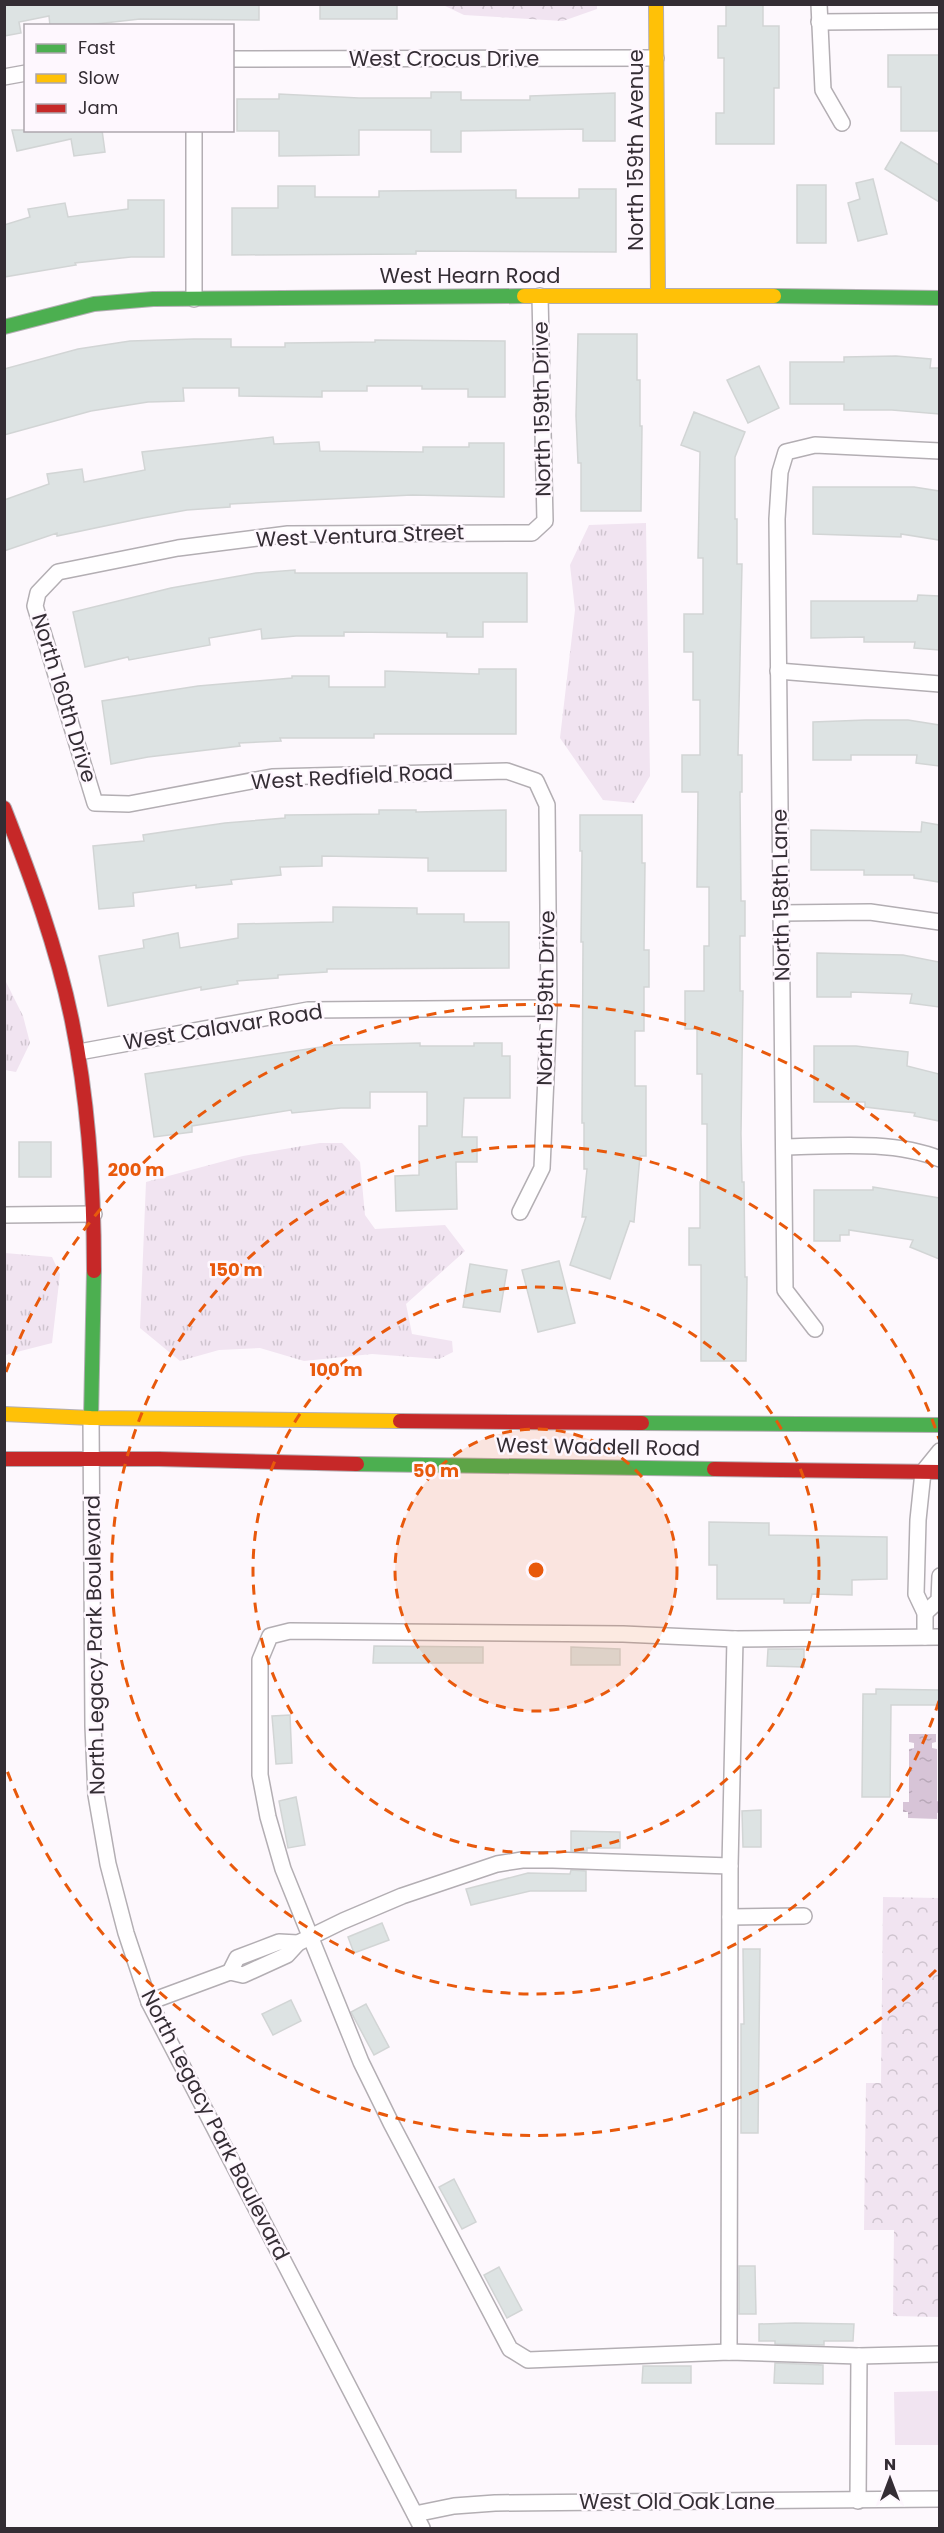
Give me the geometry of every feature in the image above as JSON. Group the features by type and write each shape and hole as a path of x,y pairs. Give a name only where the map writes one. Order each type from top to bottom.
{"main road":[{"name":"North 159th Avenue","path":"656,4 657,295"},
{"name":"West Hearn Road","path":"4,327 94,304 153,299 657,295 939,298"},
{"name":"North Legacy Park Boulevard","path":"4,808 47,922 63,978 79,1052 94,1214 92,1418"},
{"name":"West Waddell Road","path":"4,1414 92,1418 939,1425"},
{"name":"West Waddell Road","path":"4,1459 159,1459 435,1466 939,1472"}],"street":[{"path":"819,4 823,90 842,123"},
{"path":"819,22 939,21"},
{"name":"West Crocus Drive","path":"234,59 656,58"},
{"path":"4,77 24,73"},
{"path":"194,132 194,298"},
{"name":"North 159th Drive","path":"540,296 545,521"},
{"name":"North 158th Lane","path":"815,1329 785,1290 777,519 780,472 786,452 815,445 939,451"},
{"name":"West Ventura Street","path":"38,593 58,572 178,548 288,534 532,533 545,521"},
{"name":"North 160th Drive","path":"38,593 35,606 95,802"},
{"path":"778,671 939,684"},
{"name":"West Redfield Road","path":"95,802 129,804 272,777 507,771 536,781"},
{"name":"North 159th Drive","path":"520,1212 542,1168 549,1008 547,805 536,781"},
{"path":"781,913 870,912 939,922"},
{"name":"West Calavar Road","path":"79,1052 308,1010 549,1008"},
{"path":"784,1147 857,1145 924,1153 939,1159"},
{"path":"4,1215 94,1214"},
{"name":"North Legacy Park Boulevard","path":"92,1418 93,1726 96,1795 108,1864 126,1934 149,2002 422,2529"},
{"path":"939,1451 923,1472 918,1520 916,1594 925,1613 932,1637 735,1639 623,1634 290,1631 270,1636 260,1660 260,1775 268,1816 305,1940 391,2123 510,2349 528,2360 729,2352 859,2356 939,2354"},
{"path":"925,1613 939,1600 939,1576"},
{"path":"729,2352 730,1866 735,1639"},
{"path":"149,2002 230,1972 243,1975 288,1955 305,1940 343,1921 402,1896 497,1864 522,1860 553,1860 730,1866"},
{"path":"730,1917 804,1916"},
{"path":"230,1972 237,1958 279,1942 305,1940"},
{"path":"262,1948 269,1964"},
{"path":"858,2500 859,2356"},
{"name":"West Old Oak Lane","path":"415,2514 454,2506 495,2503 939,2499"}],"green space":[{"path":"443,5 597,5 597,9 563,21 464,15"},
{"path":"646,523 650,776 634,803 603,800 560,738 575,610 570,565 589,525"},
{"path":"5,980 23,1016 30,1043 16,1072 5,1070"},
{"path":"320,1143 342,1143 360,1162 365,1215 375,1229 445,1225 465,1251 406,1304 412,1334 452,1341 453,1352 439,1359 372,1354 304,1361 260,1348 219,1350 180,1361 140,1328 146,1182 243,1156"},
{"path":"5,1253 52,1257 60,1274 52,1343 5,1355"},
{"path":"883,1897 939,1898 939,2317 893,2316 894,2230 864,2230 866,2083 881,2083"},
{"path":"939,2391 939,2445 895,2445 894,2392"}],"water":[{"path":"909,1734 936,1734 936,1742 932,1743 932,1748 937,1749 937,1801 940,1812 937,1813 937,1819 908,1818 908,1812 903,1812 903,1802 909,1802 909,1749 914,1748 914,1743 909,1742"}],"building":[{"path":"4,4 259,4 259,20 140,19 96,24 50,24 49,16 19,22 21,33 4,36"},
{"path":"320,4 397,4 397,19 320,19"},
{"path":"726,4 763,4 763,26 779,26 779,88 774,88 774,144 716,144 716,113 724,113 724,58 718,58 718,26 726,26"},
{"path":"888,55 939,55 939,131 901,131 901,87 888,87"},
{"path":"431,92 461,92 461,100 530,100 530,96 615,93 615,141 583,141 583,129 461,131 461,152 431,152 431,130 359,130 359,155 279,156 279,131 237,131 237,99 279,99 279,94 359,98 431,98"},
{"path":"12,130 102,132 105,152 74,156 71,139 17,151"},
{"path":"901,142 939,165 939,202 885,169"},
{"path":"873,179 887,234 858,241 848,203 860,199 856,183"},
{"path":"797,185 826,185 826,243 797,243"},
{"path":"278,186 315,186 315,197 379,197 379,191 516,190 516,198 579,198 579,189 616,189 616,252 416,251 416,254 232,255 232,208 278,208"},
{"path":"128,200 164,200 164,257 131,257 75,263 76,265 4,277 4,225 30,217 28,209 65,203 68,217 128,209"},
{"path":"578,334 637,334 637,380 640,380 640,426 642,426 641,511 581,511 581,463 578,463 576,416"},
{"path":"231,339 231,347 285,347 285,343 375,342 375,340 505,341 505,397 468,397 468,389 422,389 422,386 367,386 367,391 322,391 322,397 239,396 239,388 183,388 184,401 148,402 91,411 4,435 4,369 78,349 130,341"},
{"path":"896,356 931,359 930,368 939,368 939,414 892,410 844,410 844,404 790,404 790,362 844,362 844,357"},
{"path":"759,366 779,408 748,423 727,380"},
{"path":"694,412 745,432 735,457 735,519 737,519 737,564 742,564 738,755 742,755 741,901 745,901 745,936 740,936 740,991 743,991 741,1134 745,1277 747,1277 746,1361 701,1361 701,1265 689,1265 689,1228 700,1228 700,1182 707,1182 707,1124 702,1124 702,1074 697,1074 697,1029 685,1029 685,991 704,991 704,946 709,946 709,887 697,887 698,792 682,792 682,755 700,755 700,700 693,700 693,652 684,652 684,614 703,614 703,558 698,558 700,452 681,445"},
{"path":"273,437 274,444 319,442 320,451 423,452 423,447 469,447 469,443 504,443 504,497 412,495 230,504 230,507 187,510 57,536 57,533 4,551 4,500 49,484 47,474 82,469 84,482 145,470 142,452"},
{"path":"813,487 914,487 939,491 939,540 901,534 901,537 813,534"},
{"path":"295,570 295,573 527,573 527,622 483,622 483,637 447,637 447,633 344,632 344,636 262,639 261,629 209,638 210,645 129,660 128,657 85,667 73,612 171,588 256,573"},
{"path":"918,595 939,596 939,650 914,648 915,642 864,642 864,637 811,638 811,601 917,601"},
{"path":"479,669 516,669 516,734 374,734 374,738 280,738 281,741 239,743 240,746 148,757 111,764 102,701 198,686 292,678 292,676 329,676 329,687 385,687 385,671 479,674"},
{"path":"908,720 939,725 939,766 916,763 917,755 851,755 851,760 813,760 813,722"},
{"path":"379,810 416,810 416,812 506,810 506,871 428,871 428,858 322,856 322,866 280,867 281,875 231,880 232,884 196,888 196,885 133,893 134,906 99,909 93,846 144,841 143,835 225,823 285,818 285,815 379,814"},
{"path":"580,815 642,815 642,863 645,863 644,950 649,950 649,987 644,987 644,1031 635,1031 635,1086 646,1086 646,1156 640,1156 634,1222 630,1221 610,1279 570,1265 586,1217 582,1217 587,1169 584,1169 584,1123 582,1123 583,942 581,942"},
{"path":"922,822 939,825 939,882 914,878 914,875 864,875 864,870 811,870 811,830 921,832"},
{"path":"333,907 417,908 417,914 464,914 464,922 509,922 509,968 327,969 327,972 278,975 278,978 237,981 238,984 201,990 201,987 108,1006 99,956 144,948 143,940 178,933 180,948 238,938 238,924 333,922"},
{"path":"817,953 903,955 939,962 939,1007 910,1003 912,994 851,992 851,997 817,997"},
{"path":"420,1043 420,1046 474,1046 474,1043 502,1043 502,1056 510,1056 510,1098 464,1098 462,1137 477,1137 477,1162 456,1162 457,1209 396,1211 395,1176 419,1175 419,1126 427,1126 427,1092 370,1092 370,1108 341,1108 292,1113 291,1110 192,1126 192,1132 154,1137 145,1074 334,1045"},
{"path":"814,1046 856,1046 908,1052 907,1066 939,1074 939,1121 914,1116 915,1113 865,1107 865,1102 814,1102"},
{"path":"19,1142 51,1142 51,1177 19,1177"},
{"path":"873,1187 939,1198 939,1259 910,1247 913,1240 849,1230 849,1235 840,1235 840,1241 814,1241 814,1190 873,1190"},
{"path":"559,1261 575,1323 538,1332 522,1270"},
{"path":"470,1264 507,1270 500,1312 463,1307"},
{"path":"709,1522 769,1523 769,1535 887,1537 887,1579 852,1580 852,1595 812,1594 810,1603 784,1603 784,1599 717,1599 717,1565 709,1565"},
{"path":"374,1646 483,1647 483,1663 373,1663"},
{"path":"571,1647 620,1649 620,1665 571,1665"},
{"path":"768,1649 804,1649 804,1667 767,1666"},
{"path":"876,1689 939,1690 939,1705 891,1705 890,1797 862,1797 863,1694 876,1694"},
{"path":"290,1715 292,1763 276,1764 272,1716"},
{"path":"296,1797 305,1845 288,1848 279,1801"},
{"path":"761,1810 761,1847 743,1847 742,1811"},
{"path":"571,1831 620,1832 620,1848 587,1848 587,1851 571,1851"},
{"path":"571,1870 586,1871 586,1891 530,1891 471,1905 466,1889 528,1873 570,1874"},
{"path":"382,1923 389,1940 354,1953 348,1937"},
{"path":"743,1949 760,1949 758,2133 741,2133 741,2024 744,2024"},
{"path":"291,2000 301,2021 273,2035 262,2014"},
{"path":"366,2004 389,2047 374,2055 351,2012"},
{"path":"454,2179 476,2222 462,2229 439,2187"},
{"path":"739,2266 755,2266 756,2314 739,2314"},
{"path":"499,2267 522,2310 507,2318 484,2275"},
{"path":"759,2324 854,2324 853,2341 824,2341 824,2345 775,2344 775,2341 759,2341"},
{"path":"775,2363 823,2365 823,2384 774,2383"},
{"path":"643,2366 691,2366 691,2383 642,2383"}],"traffic: fast":[{"path":"4,327 94,304 153,299 524,296"},
{"path":"774,296 940,298"},
{"path":"91,1418 94,1271"},
{"path":"642,1423 940,1425"},
{"path":"357,1464 714,1469"}],"traffic: slow":[{"path":"656,4 658,295"},
{"path":"524,296 774,296"},
{"path":"4,1414 91,1418 400,1421"}],"traffic: jam":[{"path":"4,808 42,913 59,967 72,1021 83,1083 89,1146 94,1271"},
{"path":"400,1421 642,1423"},
{"path":"4,1459 159,1459 357,1464"},
{"path":"714,1469 940,1472"}]}
